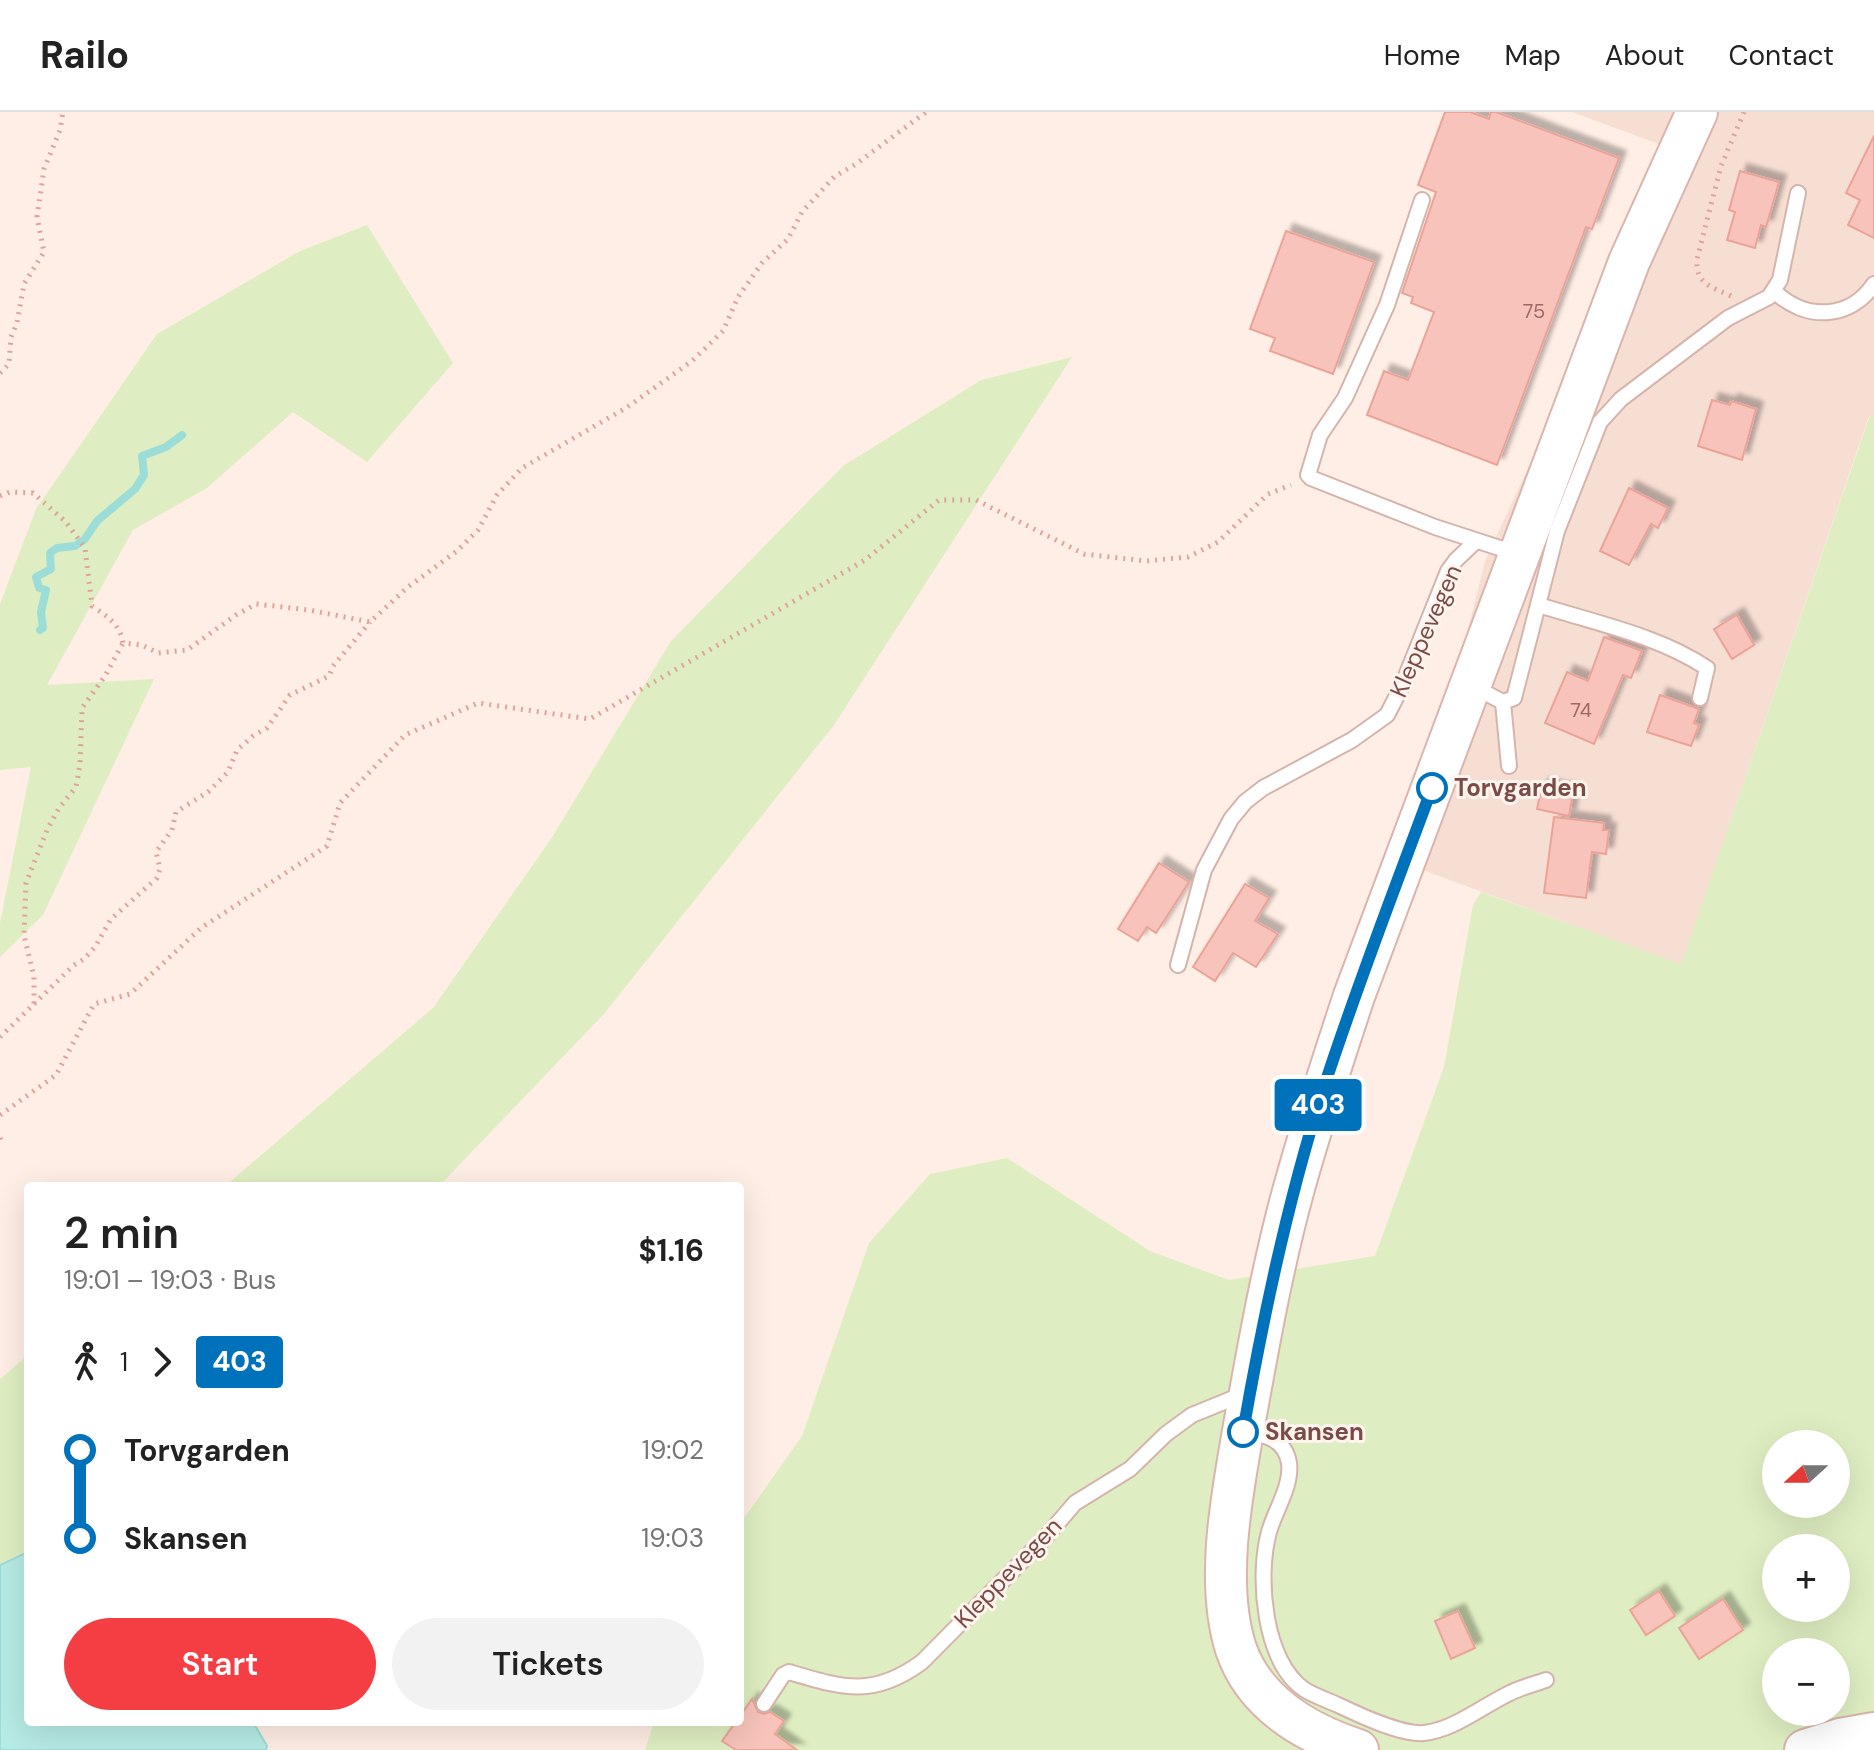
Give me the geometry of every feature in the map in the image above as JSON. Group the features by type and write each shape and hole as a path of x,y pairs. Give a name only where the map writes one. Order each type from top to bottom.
{"main road":[{"path":"1358,1750 1294,1722 1268,1701 1250,1679 1237,1650 1229,1619 1227,1586 1233,1495 1259,1334 1322,1091 1354,996 1487,694 1518,554 1629,262 1697,112"},
{"path":"1805,1750 1874,1733"}],"lane":[{"path":"1509,766 1487,694 1514,698 1557,531 1600,422 1621,399 1716,326 1769,297 1780,280 1798,193"},
{"path":"1311,478 1308,469 1320,435 1345,398 1370,345 1387,305 1422,200"},
{"path":"1774,291 1790,304 1827,314 1854,305 1874,284"},
{"name":"Kleppevegen","path":"1311,478 1475,542 1518,554"},
{"name":"Kleppevegen","path":"1178,965 1204,870 1231,819 1245,802 1263,788 1352,740 1387,715 1402,686 1448,571 1475,542"},
{"path":"1539,605 1630,633 1687,655 1707,668 1700,698"},
{"name":"Kleppevegen","path":"764,1704 783,1675 789,1672 843,1688 873,1685 909,1672 1044,1539 1075,1503 1130,1469 1166,1434 1192,1415 1250,1391"},
{"path":"1243,1431 1273,1438 1286,1452 1290,1466 1268,1533 1263,1582 1265,1619 1286,1668 1305,1690 1354,1713 1421,1733 1446,1728 1509,1693 1546,1680"}],"path":[{"path":"0,373 9,364 11,337 17,323 24,284 44,252 37,217 44,169 60,130 63,112"},
{"path":"0,1037 74,965 84,959 95,947 111,919 157,878 160,869 156,852 172,830 176,812 208,792 228,772 237,750 267,728 290,695 329,676 333,666 370,622 408,587 457,551 478,530 497,495 522,468 626,408 692,361 723,331 738,297 762,263 788,239 802,212 816,195 834,177 926,112"},
{"path":"1744,112 1721,166 1704,226 1696,272 1708,284 1733,297 1745,308"},
{"path":"0,1115 56,1075 94,1004 130,994 201,928 327,846 340,803 405,735 478,703 590,719 865,560 939,500 976,500 1084,554 1146,561 1188,557 1218,542 1268,494 1311,478"},
{"path":"0,496 10,492 33,493 66,522 85,548 92,606 113,621 123,643 82,708 76,787 47,830 26,883 24,935 34,977 34,1004"},
{"path":"123,643 142,645 158,653 187,650 256,604 370,622"}],"shaded area":[{"path":"1572,112 1874,112 1874,415 1869,416 1681,965 1409,865 1485,561 1675,150"}],"green space":[{"path":"367,225 453,363 367,462 293,412 207,488 133,530 47,685 154,679 43,915 0,957 0,923 31,767 0,770 0,604 36,509 157,334 300,251"},
{"path":"1072,357 834,725 603,1015 443,1182 230,1182 433,1008 551,839 671,641 843,466 981,380"},
{"path":"1870,415 1874,415 1874,1750 645,1750 653,1726 744,1726 744,1518 802,1436 869,1243 930,1174 1007,1158 1150,1251 1229,1280 1375,1256 1444,1067 1473,905 1481,892 1681,964"},
{"path":"24,1358 24,1554 0,1565 0,1379"}],"water":[{"path":"24,1554 24,1726 255,1726 267,1746 266,1750 0,1750 0,1565"}],"building":[{"path":"1445,112 1470,112 1489,119 1491,112 1496,112 1619,158 1592,229 1586,227 1497,465 1367,415 1384,371 1408,380 1434,312 1411,303 1413,297 1402,293 1436,192 1418,185"},
{"path":"1874,136 1874,238 1848,225 1860,200 1846,193"},
{"path":"1740,171 1779,182 1766,227 1761,225 1755,248 1727,240 1735,212 1729,210"},
{"path":"1286,231 1374,262 1333,374 1270,351 1275,338 1250,329"},
{"path":"1712,400 1730,405 1731,401 1756,409 1742,460 1698,446"},
{"path":"1629,488 1668,508 1658,528 1651,524 1629,565 1600,551"},
{"path":"1737,615 1754,645 1732,659 1714,629"},
{"path":"1604,637 1642,651 1631,678 1623,675 1594,744 1545,723 1567,672 1588,681"},
{"path":"1660,695 1699,709 1694,723 1699,725 1691,746 1647,732"},
{"path":"1542,785 1573,792 1569,816 1537,809"},
{"path":"1554,817 1604,823 1603,830 1609,830 1606,854 1592,852 1586,898 1544,893"},
{"path":"1159,863 1189,882 1156,933 1147,927 1138,941 1118,929"},
{"path":"1245,884 1269,898 1255,921 1278,934 1256,967 1233,953 1215,981 1193,967"},
{"path":"1659,1591 1675,1616 1646,1635 1630,1610"},
{"path":"1723,1599 1743,1630 1699,1659 1679,1628"},
{"path":"1458,1611 1475,1648 1451,1659 1435,1621"},
{"path":"752,1699 758,1712 770,1712 784,1721 775,1734 797,1750 736,1750 722,1741 733,1726 744,1726 744,1710"}],"waterway":[{"path":"40,630 43,628 41,612 46,590 39,588 36,577 51,569 50,553 57,548 75,546 85,539 97,521 135,489 144,475 142,456 166,447 182,435"}],"bus line":[{"name":"403","path":"1243,1432 1259,1334 1294,1188 1322,1091 1432,788"}],"place":[{"name":"Torvgarden","path":"1432,788"},
{"name":"Skansen","path":"1243,1432"}]}
